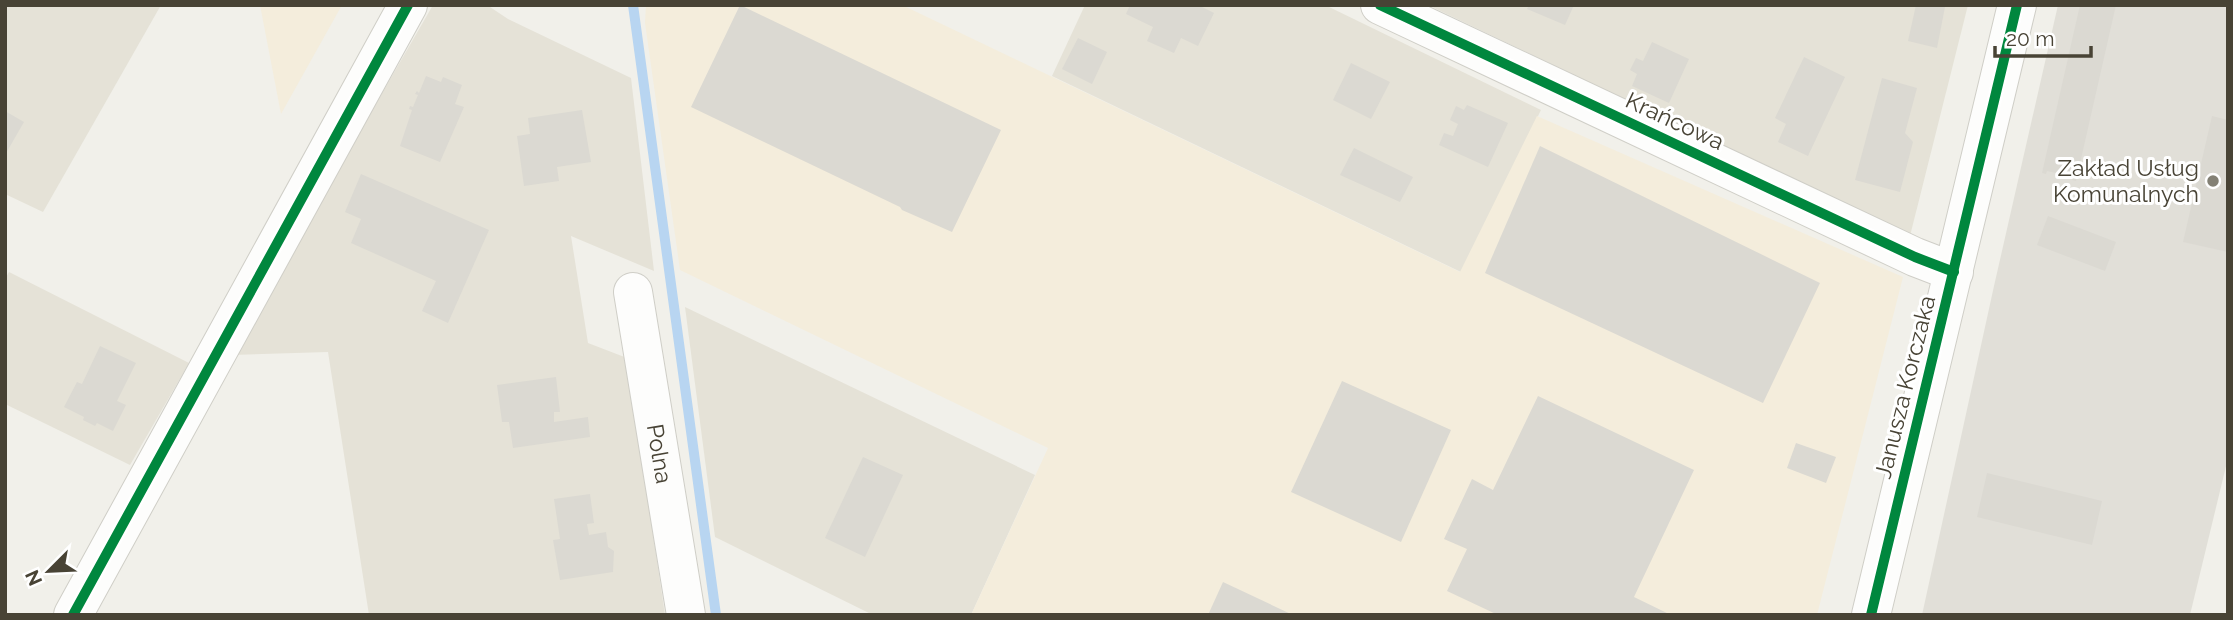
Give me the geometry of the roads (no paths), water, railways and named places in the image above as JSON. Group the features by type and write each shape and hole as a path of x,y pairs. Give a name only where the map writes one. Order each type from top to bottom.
{"street":[{"path":"73,615 408,5"},
{"name":"Krańcowa","path":"1380,5 1903,252 1954,272"},
{"name":"Janusza Korczaka","path":"1871,615 2017,5"},
{"name":"Polna","path":"633,292 686,615"}],"waterway":[{"path":"633,5 716,615"}],"place":[{"name":"Zakład Usług Komunalnych","path":"2213,181"}]}
